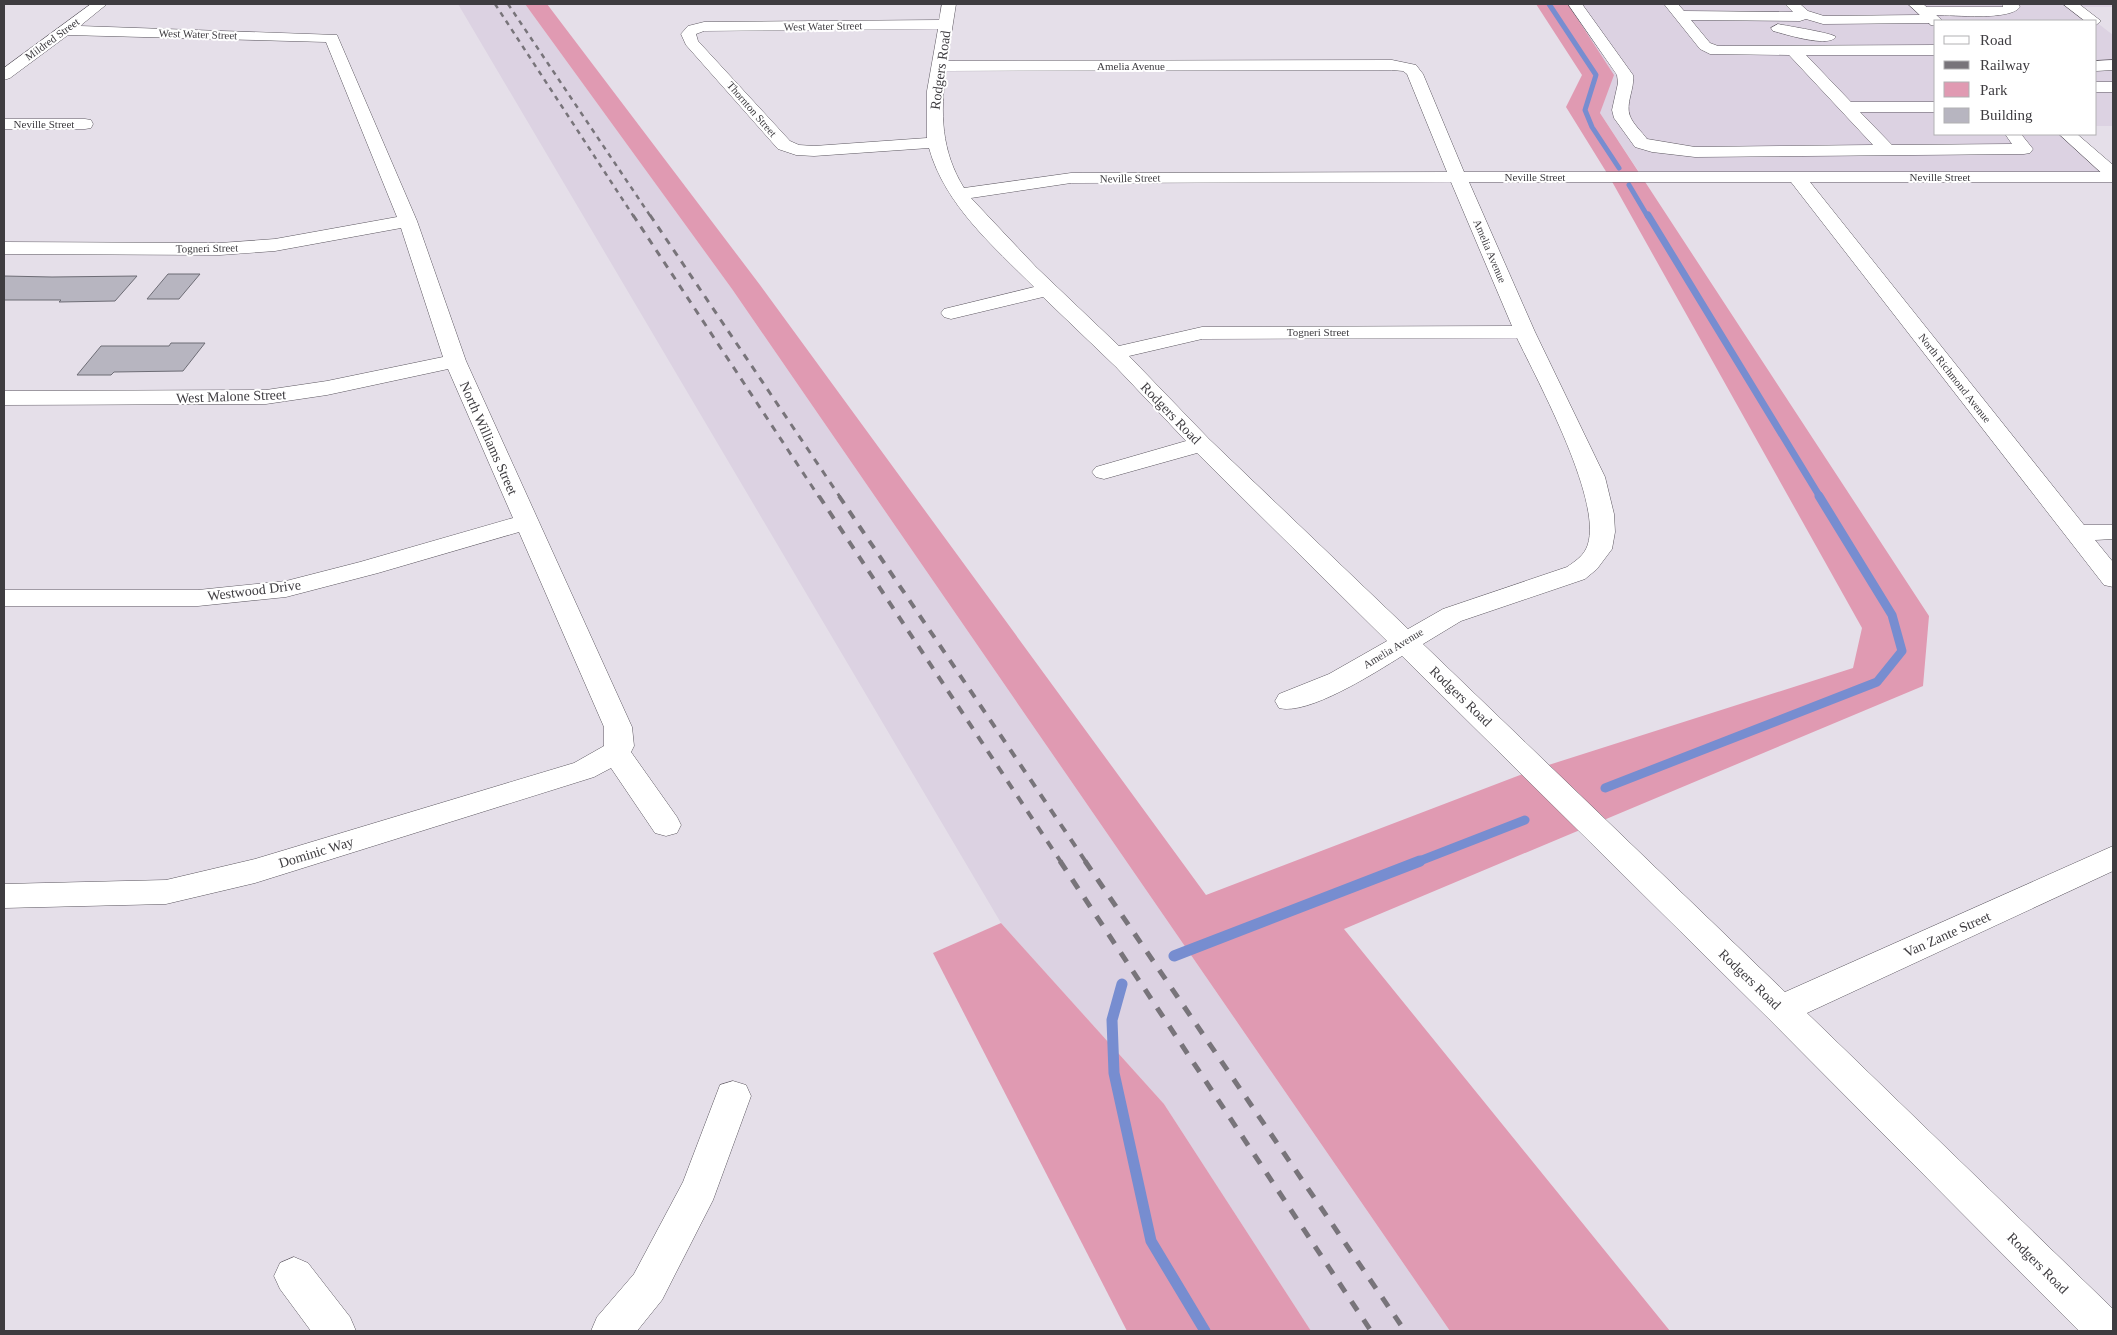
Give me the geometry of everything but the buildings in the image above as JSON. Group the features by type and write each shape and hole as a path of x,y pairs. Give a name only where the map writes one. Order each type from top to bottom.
{"street":[{"name":"Mildred Street","path":"4,75 100,4"},
{"path":"1576,4 1625,75 1626,82 1620,110 1622,118 1641,143 1652,147 1695,152 2024,150 2014,135"},
{"path":"1792,4 1810,18"},
{"path":"1691,29 1761,30 1774,22 1810,18 1836,21 1926,14 1968,8 2006,11 2013,7 2009,4"},
{"path":"2070,4 2092,20"},
{"path":"1968,8 1984,20"},
{"path":"1675,9 1774,22 1818,37 1887,39 1904,50"},
{"path":"1675,9 1705,46 1715,51 1929,50"},
{"name":"West Water Street","path":"699,27 947,14"},
{"name":"Rodgers Road","path":"947,14 933,121 936,142 941,160 959,194 987,228 1047,290 1114,353 1202,444 1781,1009 2107,1331"},
{"name":"Thornton Street","path":"699,27 692,29 688,34 691,42 784,145 796,150 814,151 936,142"},
{"name":"West Water Street","path":"64,30 332,38"},
{"name":"North Williams Street","path":"332,38 408,221 454,361 618,727 619,746 616,753"},
{"path":"1793,51 1887,150"},
{"path":"2097,66 2113,65"},
{"name":"Amelia Avenue","path":"940,66 1405,66 1416,72 1418,85 1525,332 1593,478 1602,514 1603,532 1599,549 1588,564 1576,573 1452,615 1404,641 1339,681 1289,701"},
{"path":"2097,87 2113,87"},
{"path":"1846,107 1934,107"},
{"name":"Neville Street","path":"4,124 85,124"},
{"path":"2067,135 2113,175"},
{"name":"Neville Street","path":"959,194 1071,178 1798,178 2113,175"},
{"name":"North Richmond Avenue","path":"1798,178 2113,579"},
{"name":"Togneri Street","path":"4,248 220,249 275,244 408,221"},
{"path":"951,312 1047,290"},
{"name":"Togneri Street","path":"1114,353 1186,335 1202,333 1525,332"},
{"name":"West Malone Street","path":"4,398 275,396 327,388 454,361"},
{"path":"1104,472 1202,444"},
{"name":"Westwood Drive","path":"4,598 198,598 286,589 370,568 526,522"},
{"path":"2077,533 2113,532"},
{"path":"616,753 666,825"},
{"name":"Dominic Way","path":"4,896 166,892 255,871 556,779 584,770 616,753"},
{"name":"Van Zante Street","path":"1781,1009 2113,858"},
{"path":"611,1331 648,1287 700,1188 733,1096"},
{"path":"294,1276 336,1331"}],"shaded area":[{"path":"458,4 525,4 732,289 1450,1331 1311,1331 1164,1104 1001,923"},
{"path":"1568,4 2113,4 2113,7 2076,7 2093,20 1934,20 1934,135 2068,135 2113,174 2113,177 1643,178 1600,113 1613,75"},
{"path":"2097,23 2113,35 2113,126 2097,126"}],"green space":[{"path":"525,4 547,4 760,285 1206,895 1536,769 1853,668 1862,628 1610,178 1566,107 1582,75 1536,4 1568,4 1614,75 1600,113 1929,616 1923,686 1344,929 1670,1331 1450,1331 732,289"},
{"path":"1001,923 1164,1104 1311,1331 1127,1331 933,953"}],"waterway":[{"path":"1549,4 1596,75 1585,110 1592,127 1619,168"},
{"path":"1629,185 1648,217"},
{"path":"1648,215 1820,497"},
{"path":"1605,788 1877,682 1902,651 1892,615 1819,496"},
{"path":"1417,862 1525,820"},
{"path":"1174,956 1420,861"},
{"path":"1122,984 1112,1020 1114,1073 1151,1241 1205,1331"}],"railway":[{"path":"495,4 634,217"},
{"path":"508,4 651,217"},
{"path":"633,215 819,497"},
{"path":"650,215 840,497"},
{"path":"819,496 1061,862"},
{"path":"839,496 1086,862"},
{"path":"1060,861 1371,1331"},
{"path":"1085,861 1405,1331"}]}
